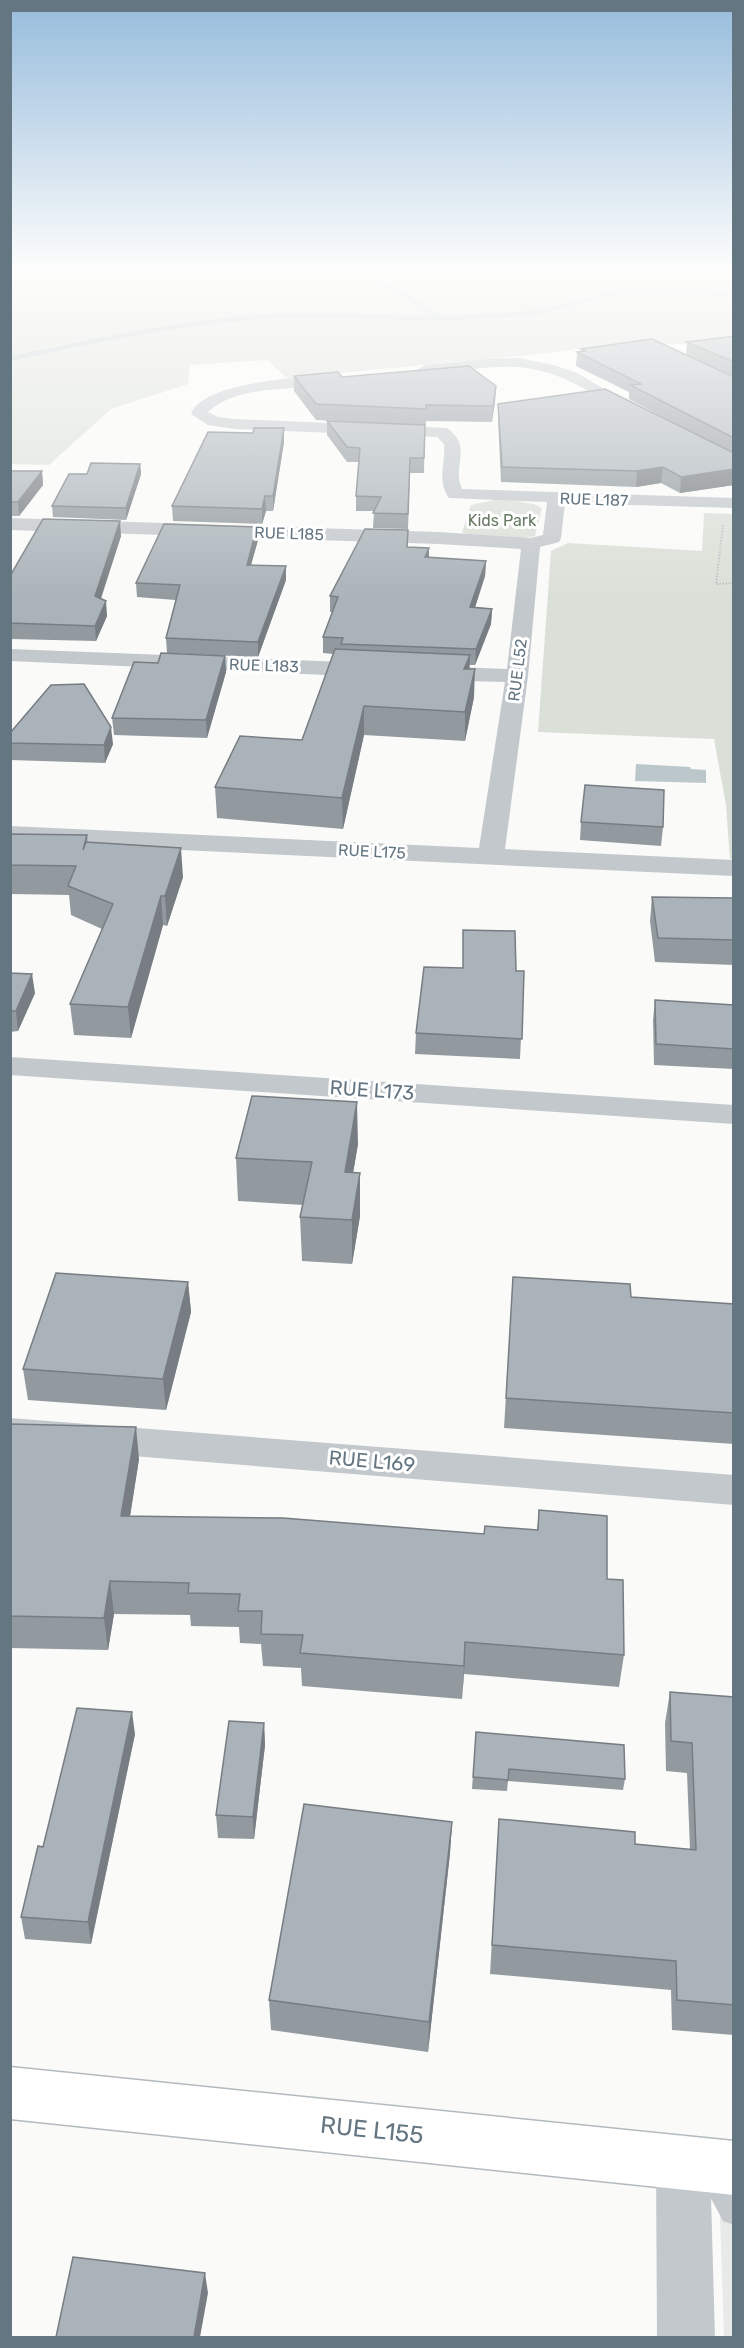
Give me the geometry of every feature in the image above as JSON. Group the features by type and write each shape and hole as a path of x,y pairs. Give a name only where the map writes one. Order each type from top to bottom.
{"street":[{"path":"311,382 248,388 230,393 201,408 200,414 204,418 224,423 441,432 451,437 454,443 448,480 455,494 439,538"},
{"path":"578,382 654,422"},
{"name":"RUE L187","path":"455,494 734,502"},
{"path":"531,544 552,538 557,498"},
{"name":"RUE L185","path":"10,524 439,538 531,544"},
{"name":"RUE L52","path":"491,856 517,676 531,544"},
{"name":"RUE L183","path":"10,655 387,671"},
{"path":"411,672 517,676"},
{"name":"RUE L175","path":"10,834 734,868"},
{"name":"RUE L173","path":"10,1066 734,1114"},
{"name":"RUE L169","path":"10,1432 734,1490"},
{"name":"RUE L155","path":"10,2093 708,2165"},
{"path":"686,2337 708,2165"}],"lane":[{"path":"708,2165 734,2210"}],"path":[{"path":"723,521 716,584 734,583"}],"shaded area":[{"path":"636,764 706,770 706,783 635,781"},
{"path":"720,2215 733,2216 733,2337 724,2337"}],"green space":[{"path":"11,382 188,382 188,384 111,409 49,465 11,464"},
{"name":"Kids Park","path":"494,500 534,504 542,508 535,536 498,539 462,532 471,505"},
{"path":"704,513 733,514 733,859 730,859 726,805 714,739 538,732 551,551 568,543 702,551"}],"building":[{"path":"298,382 490,382 496,386 493,406 426,405 426,409 316,404"},
{"path":"636,382 734,382 734,438 630,385 641,384"},
{"path":"605,389 734,453 734,469 681,477 663,467 637,471 502,467 498,404"},
{"path":"327,421 425,425 424,458 410,458 408,514 373,513 381,497 356,496 360,448 347,447"},
{"path":"254,428 284,428 273,496 265,496 262,509 172,506 208,432 253,433"},
{"path":"91,463 140,464 126,508 52,506 69,474 87,474"},
{"path":"10,471 42,471 18,502 10,502"},
{"path":"43,519 120,521 95,596 106,601 95,626 10,623 10,576"},
{"path":"164,524 257,527 247,565 286,566 258,642 166,638 180,585 136,583"},
{"path":"365,529 408,530 407,547 429,548 425,557 486,561 470,607 492,609 476,649 341,644 343,638 323,637 338,597 330,596"},
{"path":"335,649 470,655 464,669 475,669 465,712 364,706 342,798 215,787 240,736 302,740"},
{"path":"161,653 225,656 206,720 112,718 134,662 158,663"},
{"path":"84,684 111,727 104,745 10,743 10,733 51,685"},
{"path":"585,785 664,790 663,827 581,822"},
{"path":"10,834 87,835 83,850 86,842 181,848 165,896 161,896 128,1007 70,1004 113,904 68,886 76,866 10,865"},
{"path":"652,897 734,898 734,940 658,938"},
{"path":"463,930 515,931 516,971 524,971 522,1039 416,1033 424,967 463,968"},
{"path":"10,973 32,974 16,1011 10,1011"},
{"path":"655,1000 734,1005 734,1049 656,1044"},
{"path":"252,1096 357,1102 345,1172 360,1173 352,1220 300,1217 312,1162 236,1158"},
{"path":"56,1273 188,1282 163,1379 23,1369"},
{"path":"513,1277 630,1284 631,1297 734,1304 734,1413 506,1398"},
{"path":"10,1424 136,1427 121,1516 283,1518 484,1534 485,1526 538,1530 539,1510 607,1516 607,1579 623,1580 624,1655 465,1642 464,1666 300,1653 303,1635 261,1634 262,1611 238,1611 240,1594 188,1593 189,1583 110,1581 104,1618 10,1616"},
{"path":"670,1692 734,1697 734,2005 677,2000 676,1961 492,1945 499,1819 635,1832 635,1844 696,1850 692,1743 671,1741"},
{"path":"77,1708 132,1712 88,1922 21,1917 38,1846 43,1847"},
{"path":"229,1721 264,1723 253,1817 216,1815"},
{"path":"476,1732 624,1745 625,1779 509,1769 508,1780 473,1777"},
{"path":"304,1804 452,1822 429,2022 269,2000"},
{"path":"73,2257 205,2273 194,2337 56,2337"}]}
